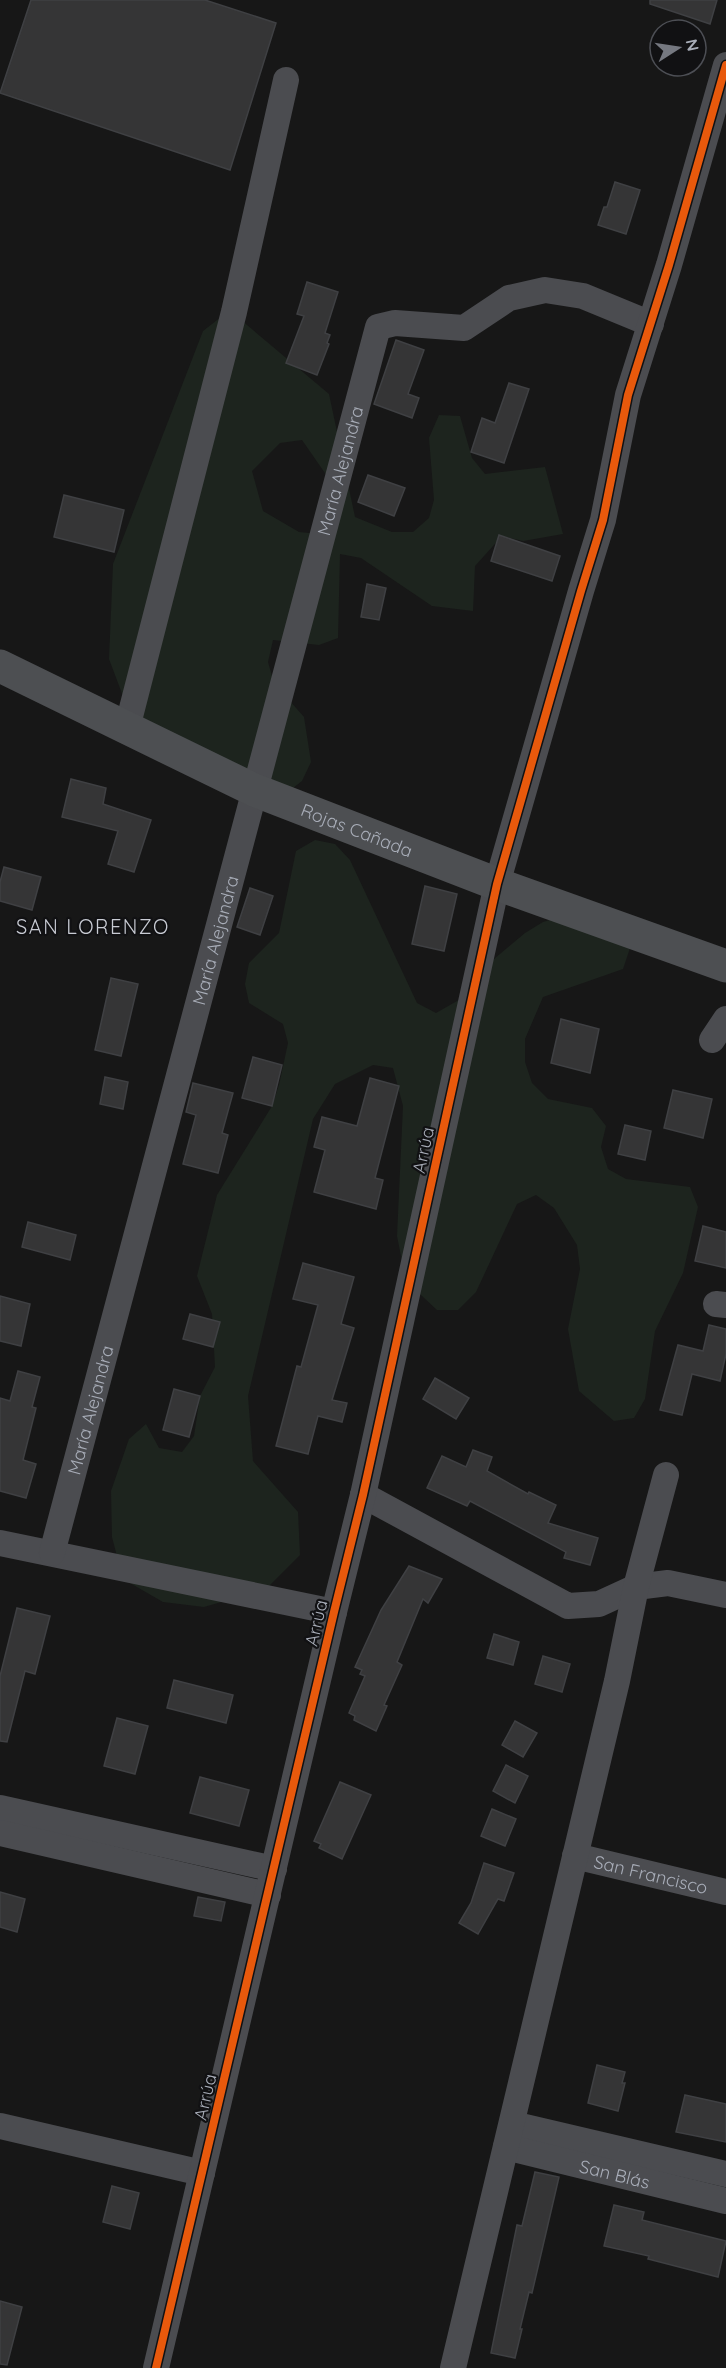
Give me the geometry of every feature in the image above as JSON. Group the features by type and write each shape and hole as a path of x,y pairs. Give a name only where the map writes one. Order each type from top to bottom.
{"main road":[{"name":"Rojas Cañada","path":"0,666 254,790 496,884 726,966"}],"street":[{"name":"Arrúa","path":"156,2368 363,1495 496,884 577,602 603,520 628,395 651,324 726,65"},
{"path":"127,728 234,312 286,80"},
{"name":"María Alejandra","path":"52,1553 378,327 395,323 464,328 509,298 545,290 583,296 651,324"},
{"path":"453,2368 617,1681 636,1587 666,1474"},
{"path":"363,1495 568,1606 599,1605 636,1587 668,1583 726,1595"},
{"path":"0,1542 334,1612"},
{"path":"0,1808 274,1869"},
{"path":"0,1833 268,1895"},
{"name":"San Francisco","path":"575,1856 726,1892"},
{"path":"0,2126 202,2173"},
{"name":"San Blás","path":"509,2136 726,2174"},
{"name":"San Blás","path":"509,2136 726,2200"}],"shaded area":[{"path":"221,317 241,320 329,394 355,517 392,532 413,532 429,518 434,500 429,438 439,415 460,416 472,458 485,474 545,467 563,534 523,541 502,536 475,566 473,611 432,606 361,558 340,554 338,638 319,645 273,640 268,662 274,683 304,717 311,762 302,781 284,795 132,720 109,659 113,564 203,331","holes":["302,440 327,476 319,534 299,532 263,511 252,471 280,443"]},
{"path":"315,840 335,844 350,860 417,1003 436,1013 471,993 494,959 525,933 543,922 563,916 630,948 623,969 543,997 525,1039 525,1062 532,1083 548,1099 592,1108 606,1126 601,1147 608,1169 626,1179 690,1187 698,1207 683,1273 655,1331 645,1399 634,1418 614,1421 579,1391 568,1329 580,1269 577,1245 554,1208 536,1195 517,1204 476,1292 458,1310 437,1310 406,1281 397,1236 403,1106 393,1068 373,1065 335,1084 313,1119 248,1396 253,1461 298,1512 300,1555 266,1589 204,1607 163,1602 123,1579 112,1537 111,1491 129,1439 146,1424 159,1448 182,1452 194,1436 200,1396 215,1367 212,1314 197,1276 217,1195 272,1106 288,1043 283,1024 249,1003 245,984 249,963 279,933 296,851"}],"building":[{"path":"31,0 205,0 276,23 230,170 0,93"},
{"path":"650,0 717,0 710,24 708,18 692,18 650,4"},
{"path":"615,182 640,190 626,234 598,225"},
{"path":"307,282 338,292 325,333 330,335 327,343 329,344 317,375 286,363 304,316 297,314"},
{"path":"396,340 424,350 408,394 419,398 412,418 374,404"},
{"path":"509,383 529,389 504,463 471,452 482,418 495,423"},
{"path":"368,475 405,488 394,516 358,502"},
{"path":"64,495 124,510 114,552 54,537"},
{"path":"499,535 560,556 552,581 491,561"},
{"path":"367,584 386,588 379,620 361,617"},
{"path":"71,779 106,788 103,804 151,820 134,872 108,864 118,831 62,817"},
{"path":"4,867 41,877 32,910 0,901 0,882"},
{"path":"425,886 457,894 444,951 412,944"},
{"path":"250,888 273,896 260,935 237,927"},
{"path":"111,978 138,984 121,1056 95,1050"},
{"path":"561,1019 599,1029 590,1073 551,1063"},
{"path":"253,1057 282,1065 272,1106 242,1098"},
{"path":"105,1077 128,1082 123,1109 100,1104"},
{"path":"370,1078 399,1086 375,1178 383,1180 376,1209 314,1192 325,1150 314,1147 322,1117 357,1126"},
{"path":"193,1083 233,1093 222,1133 228,1135 218,1173 183,1164 196,1115 186,1112"},
{"path":"673,1090 712,1099 703,1138 664,1128"},
{"path":"625,1125 651,1131 645,1160 618,1154"},
{"path":"28,1222 76,1235 70,1260 22,1247"},
{"path":"703,1226 726,1232 726,1268 695,1261"},
{"path":"303,1263 354,1277 341,1324 354,1328 332,1400 347,1403 342,1422 318,1416 308,1454 276,1446 297,1366 301,1367 318,1305 293,1299"},
{"path":"0,1296 30,1304 21,1346 0,1341"},
{"path":"190,1314 220,1322 213,1347 183,1339"},
{"path":"709,1325 726,1329 726,1354 720,1381 692,1374 682,1415 660,1410 678,1345 703,1351"},
{"path":"18,1371 40,1377 32,1407 36,1408 23,1460 36,1464 26,1498 0,1491 0,1398 10,1401"},
{"path":"435,1378 469,1398 456,1419 423,1399"},
{"path":"174,1389 200,1396 189,1437 163,1430"},
{"path":"473,1450 492,1457 487,1471 528,1494 529,1492 556,1505 548,1523 598,1538 590,1565 564,1558 566,1552 470,1501 467,1506 427,1488 442,1456 466,1467"},
{"path":"409,1566 442,1579 428,1603 423,1599 397,1662 402,1665 384,1705 387,1706 376,1731 354,1720 355,1716 349,1713 365,1676 360,1674 362,1670 355,1667 381,1610"},
{"path":"17,1608 50,1616 35,1674 25,1671 7,1742 0,1741 0,1676"},
{"path":"494,1634 519,1642 513,1665 487,1658"},
{"path":"543,1656 570,1664 562,1692 535,1684"},
{"path":"174,1680 233,1695 226,1723 167,1708"},
{"path":"117,1718 148,1726 135,1774 104,1766"},
{"path":"515,1721 537,1733 523,1757 502,1745"},
{"path":"506,1765 528,1776 515,1803 493,1791"},
{"path":"200,1777 249,1790 239,1826 190,1813"},
{"path":"340,1782 371,1795 342,1859 319,1848 321,1844 314,1841"},
{"path":"492,1809 516,1819 505,1846 481,1836"},
{"path":"484,1863 514,1873 504,1901 498,1899 478,1934 459,1923 471,1903"},
{"path":"0,1892 25,1899 17,1932 0,1927"},
{"path":"198,1897 225,1902 221,1921 194,1916"},
{"path":"597,2065 625,2072 622,2083 625,2083 618,2111 588,2103"},
{"path":"685,2095 726,2104 726,2142 676,2132"},
{"path":"535,2172 559,2177 532,2293 529,2292 520,2329 522,2329 515,2358 491,2353 517,2225 522,2226"},
{"path":"112,2186 139,2193 130,2229 103,2222"},
{"path":"614,2205 644,2212 642,2220 726,2241 718,2277 648,2259 649,2256 604,2246"},
{"path":"0,2301 22,2307 7,2365 0,2364"}],"cycle path":[{"path":"156,2368 363,1495 497,884 603,520 628,395 669,265 726,65"}],"district":[{"name":"SAN LORENZO","path":"93,926"}]}
